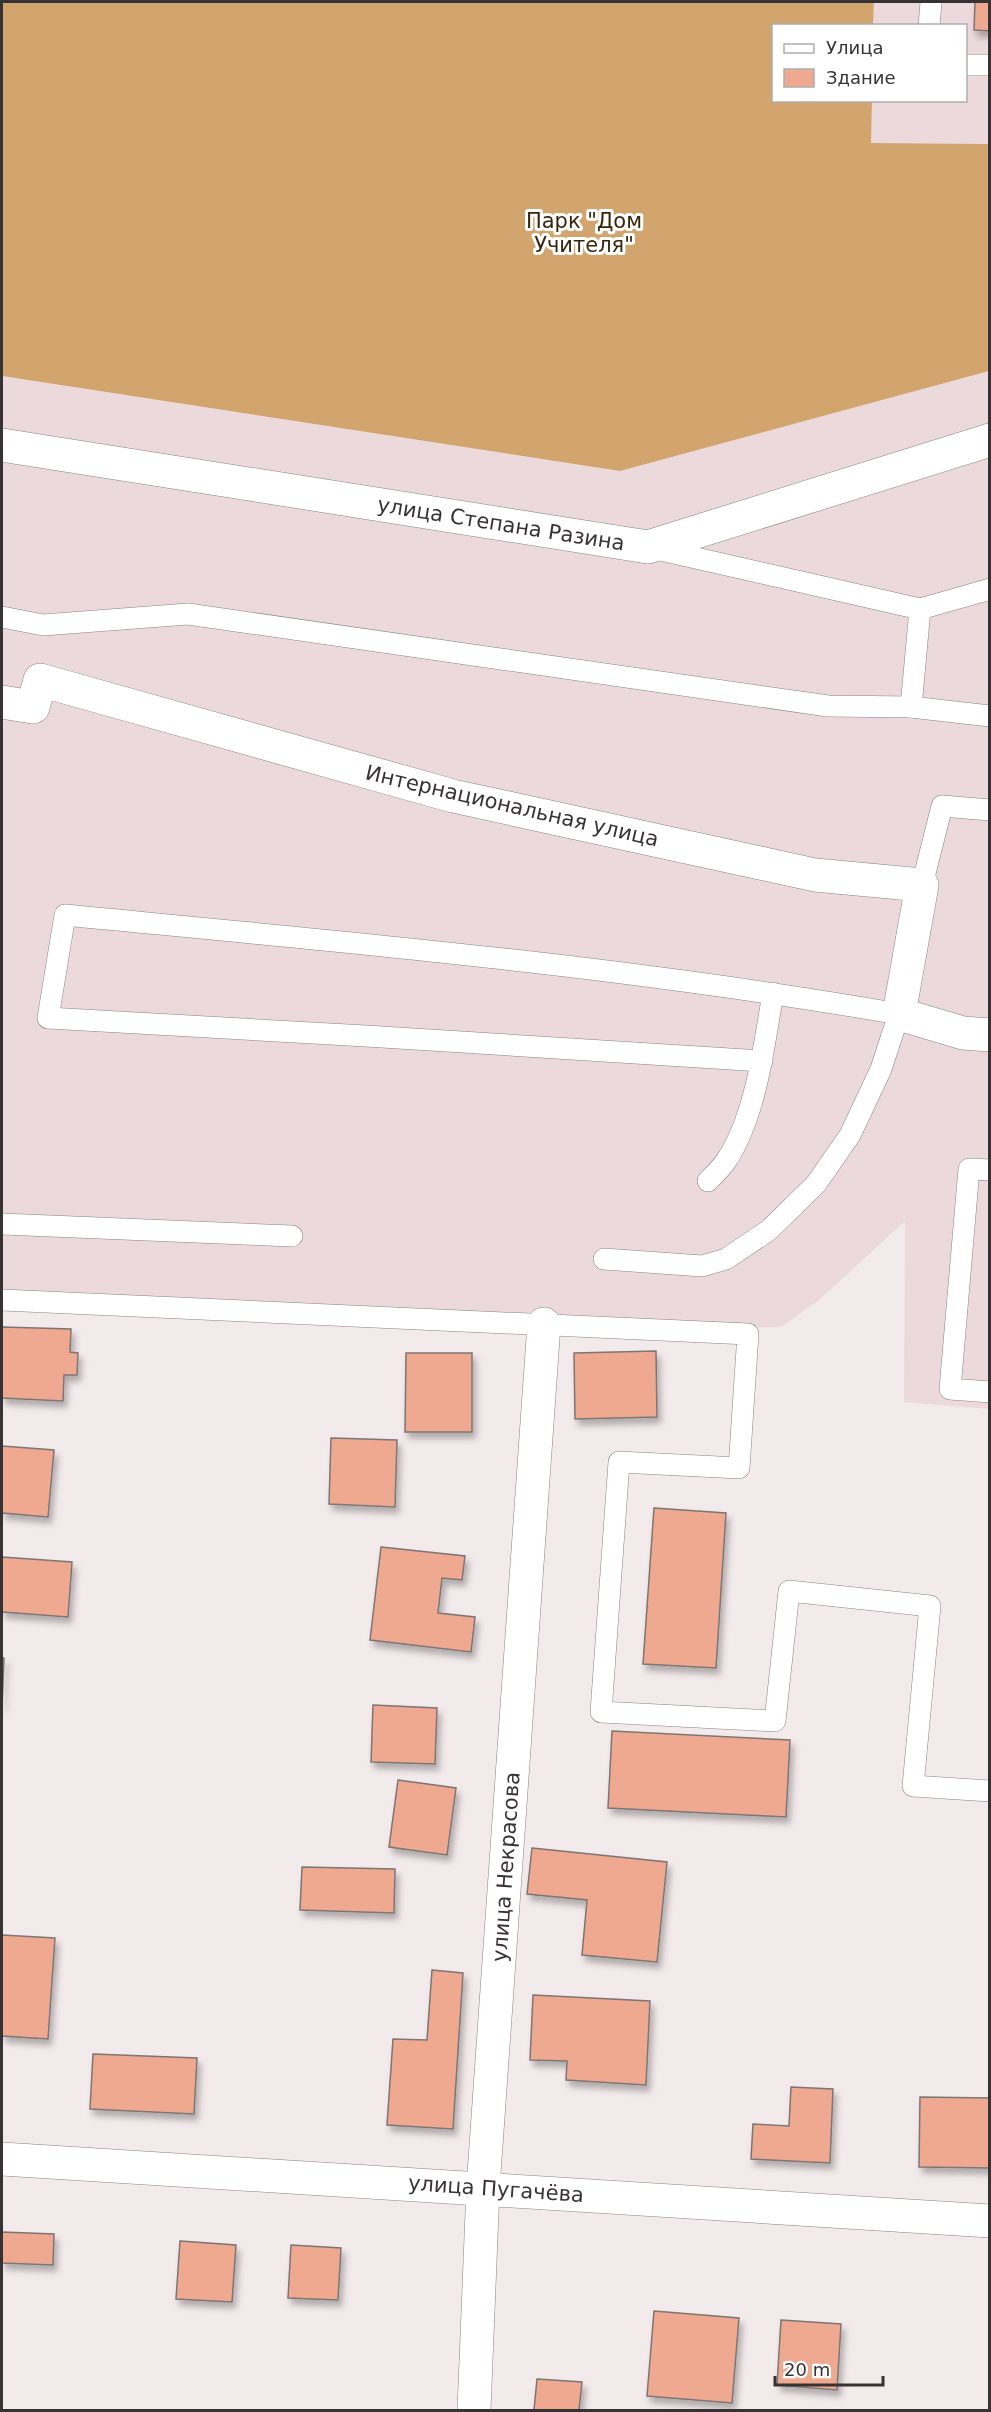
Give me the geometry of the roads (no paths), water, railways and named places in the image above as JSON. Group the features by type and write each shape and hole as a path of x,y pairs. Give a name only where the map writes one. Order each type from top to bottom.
{"street":[{"name":"улица Степана Разина","path":"2,445 648,547 990,440"},
{"name":"Интернациональная улица","path":"2,702 33,707 40,680 453,796 815,875 922,885"},
{"path":"922,885 899,1014 963,1033 990,1035"},
{"name":"улица Некрасова","path":"474,2410 483,2188 544,1324"},
{"name":"улица Пугачёва","path":"2,2159 990,2221"}],"lane":[{"path":"929,24 931,2"},
{"path":"967,65 990,65"},
{"path":"648,547 921,609 990,589"},
{"path":"910,707 921,609"},
{"path":"2,617 44,625 188,614 828,706 910,707 990,716"},
{"path":"922,885 942,806 990,810"},
{"path":"604,1259 702,1266 726,1258 769,1230 816,1184 850,1135 881,1069 899,1014 773,993 466,954 65,915 48,1018 762,1061"},
{"path":"708,1181 726,1160 748,1115 762,1061 773,993"},
{"path":"990,1170 969,1169 950,1389 990,1392"},
{"path":"2,1224 292,1236"},
{"path":"2,1300 748,1334 739,1468 619,1462 600,1712 775,1721 789,1591 930,1606 913,1786 990,1791"}],"park label":[{"name":"Парк \"Дом Учителя\"","path":"584,233"}]}
